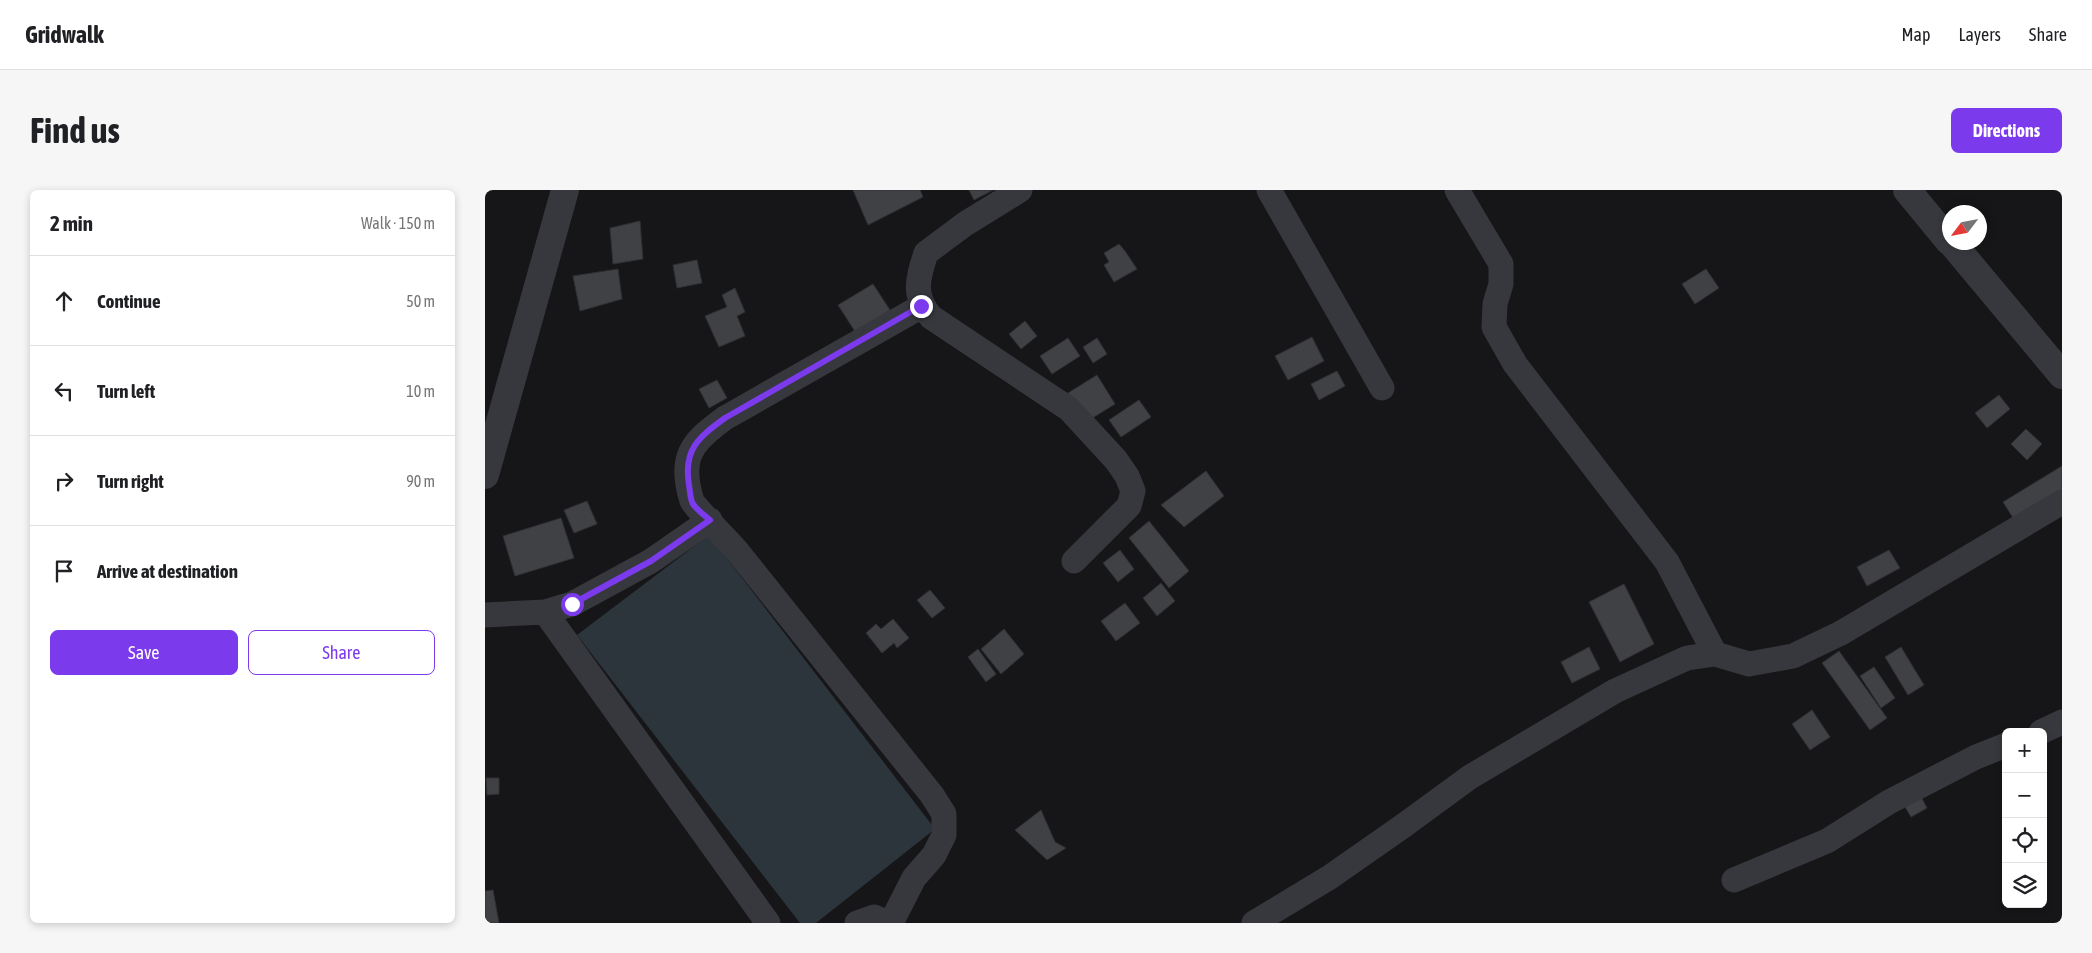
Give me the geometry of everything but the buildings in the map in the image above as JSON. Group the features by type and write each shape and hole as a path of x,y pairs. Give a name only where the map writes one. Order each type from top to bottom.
{"street":[{"path":"485,475 565,190"},
{"path":"1020,190 965,224 926,253 917,289 921,306 931,316 1069,409 1127,476 1133,491 1129,506 1074,561"},
{"path":"1269,190 1382,388"},
{"path":"1457,190 1501,264 1501,284 1495,304 1494,327 1515,364 1667,562 1715,654"},
{"path":"1907,190 1942,232"},
{"path":"1957,250 2057,361"},
{"path":"857,923 874,918 889,923 914,878 934,854 943,835 944,814 926,787 740,555 710,520 692,503 687,469 690,451 701,435 725,418 921,306"},
{"path":"1254,923 1330,877 1470,777 1615,691 1687,658 1715,654 1749,664 1793,656 1841,633 2062,502"},
{"path":"485,615 545,612 572,604 651,561 710,520"},
{"path":"545,612 768,923"},
{"path":"2047,729 2062,722"},
{"path":"1734,880 1827,841 1889,802 1976,757 2002,747"}],"shaded area":[{"path":"709,535 935,829 816,923 800,923 577,635"}],"route":[{"path":"572,604 651,561 710,520 692,503 688,482 687,469 690,451 701,435 725,418 921,306"}]}
